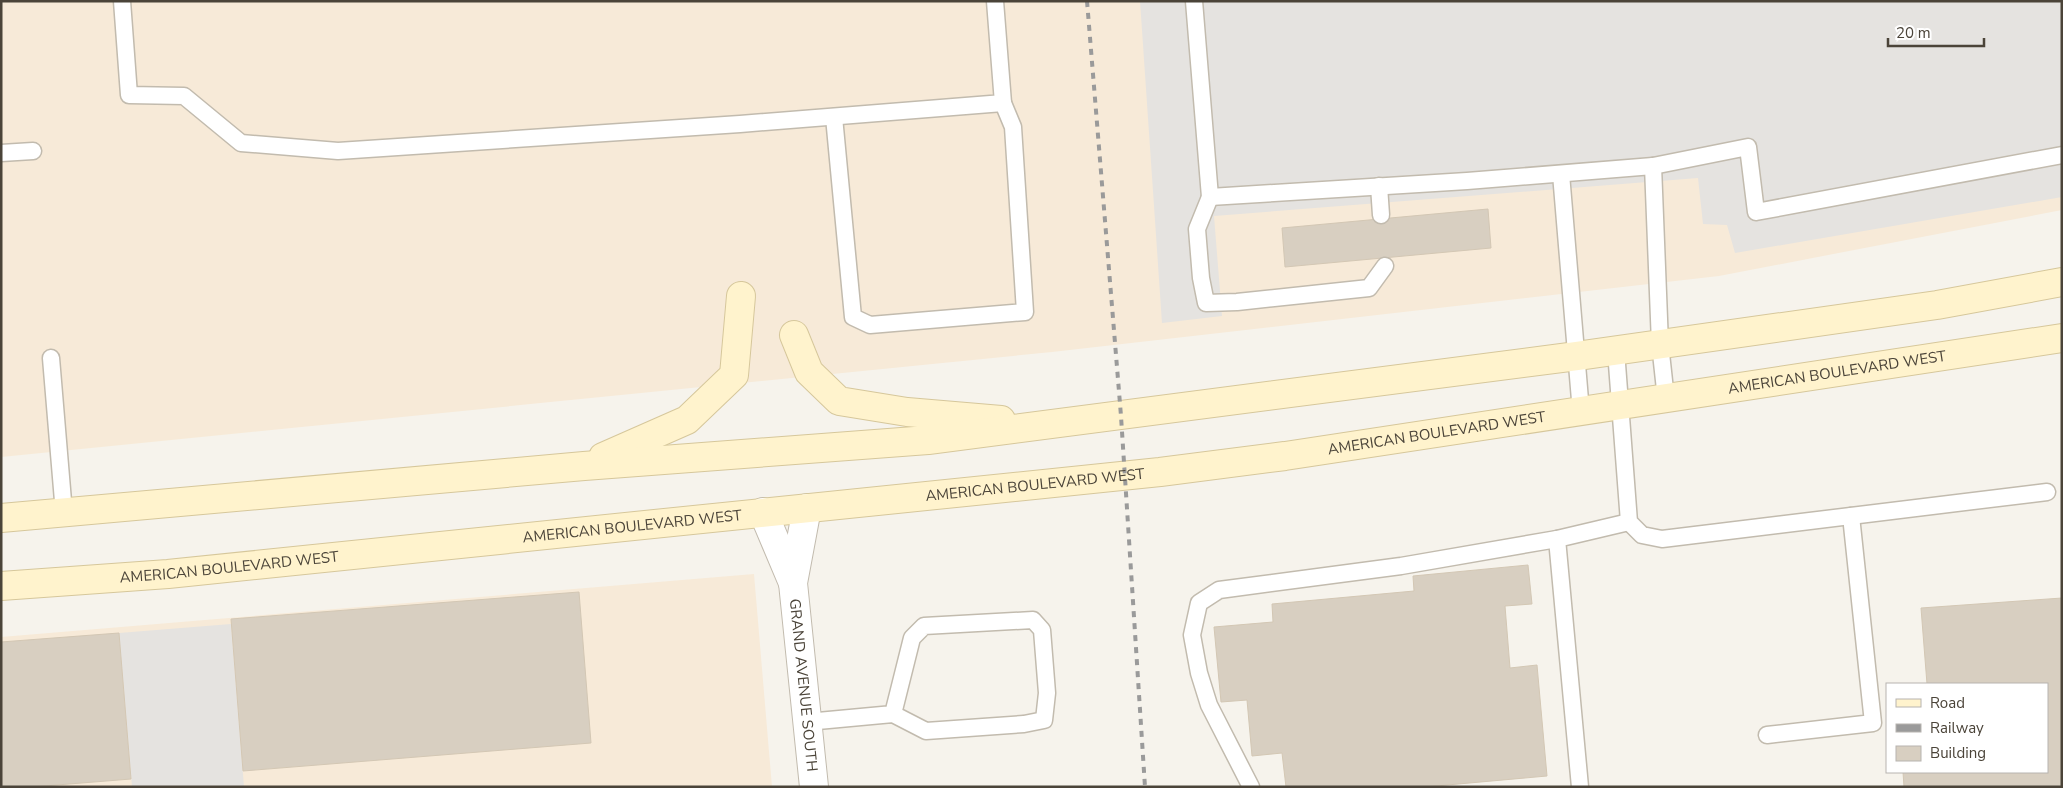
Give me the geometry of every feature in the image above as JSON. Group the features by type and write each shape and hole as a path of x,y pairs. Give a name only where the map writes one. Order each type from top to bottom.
{"main road":[{"path":"1,518 584,466 928,440 1616,351 1937,305 2062,282"},
{"path":"584,466 687,420 734,375 740,296"},
{"path":"794,335 809,372 839,401 907,412 1060,424"},
{"name":"AMERICAN BOULEVARD WEST","path":"1,586 168,574 1169,471 1294,455 2062,338"}],"street":[{"name":"GRAND AVENUE SOUTH","path":"807,508 793,582 814,787"},
{"name":"GRAND AVENUE SOUTH","path":"763,512 793,582"}],"lane":[{"path":"122,1 129,95 184,96 240,143 338,151 834,117 1003,103"},
{"path":"834,117 853,317 870,325 1025,312 1013,127 1003,103 995,1"},
{"path":"1194,1 1210,197 1197,229 1201,278 1206,303 1237,302 1369,288 1385,266"},
{"path":"1210,197 1561,174 1653,166 1748,147 1756,212 2062,155"},
{"path":"1,153 33,151"},
{"path":"1653,166 1660,344 1666,399"},
{"path":"1561,174 1581,412"},
{"path":"1379,186 1381,215"},
{"path":"1616,351 1630,522 1642,536 1662,539 2047,492"},
{"path":"51,358 64,513"},
{"path":"1767,735 1873,723 1851,516"},
{"path":"1251,787 1209,705 1199,673 1192,635 1199,603 1220,590 1401,566 1557,539 1630,522"},
{"path":"1557,539 1580,787"},
{"path":"808,722 893,714 926,731 1024,724 1044,720 1046,693 1042,630 1033,620 924,626 912,638 893,714"}],"shaded area":[{"path":"1,1 2062,1 2062,210 1719,276 1052,352 1,457"},
{"path":"1140,1 2062,1 2062,197 1735,253 1727,225 1703,224 1698,178 1214,216 1222,316 1162,323"},
{"path":"754,574 772,787 1,787 1,637"},
{"path":"231,624 244,787 132,787 119,633"}],"building":[{"path":"1488,209 1491,248 1285,267 1282,228"},
{"path":"1528,565 1532,604 1505,606 1510,668 1537,665 1547,776 1425,787 1286,787 1282,753 1252,756 1247,700 1221,702 1214,627 1273,622 1272,604 1414,591 1413,576"},
{"path":"579,592 591,743 243,771 231,619"},
{"path":"2062,598 2062,787 1904,787 1903,773 2048,773 2048,683 1927,683 1921,608"},
{"path":"119,633 131,779 32,787 1,787 1,642"}],"railway":[{"path":"1087,1 1121,416 1145,787"}]}
